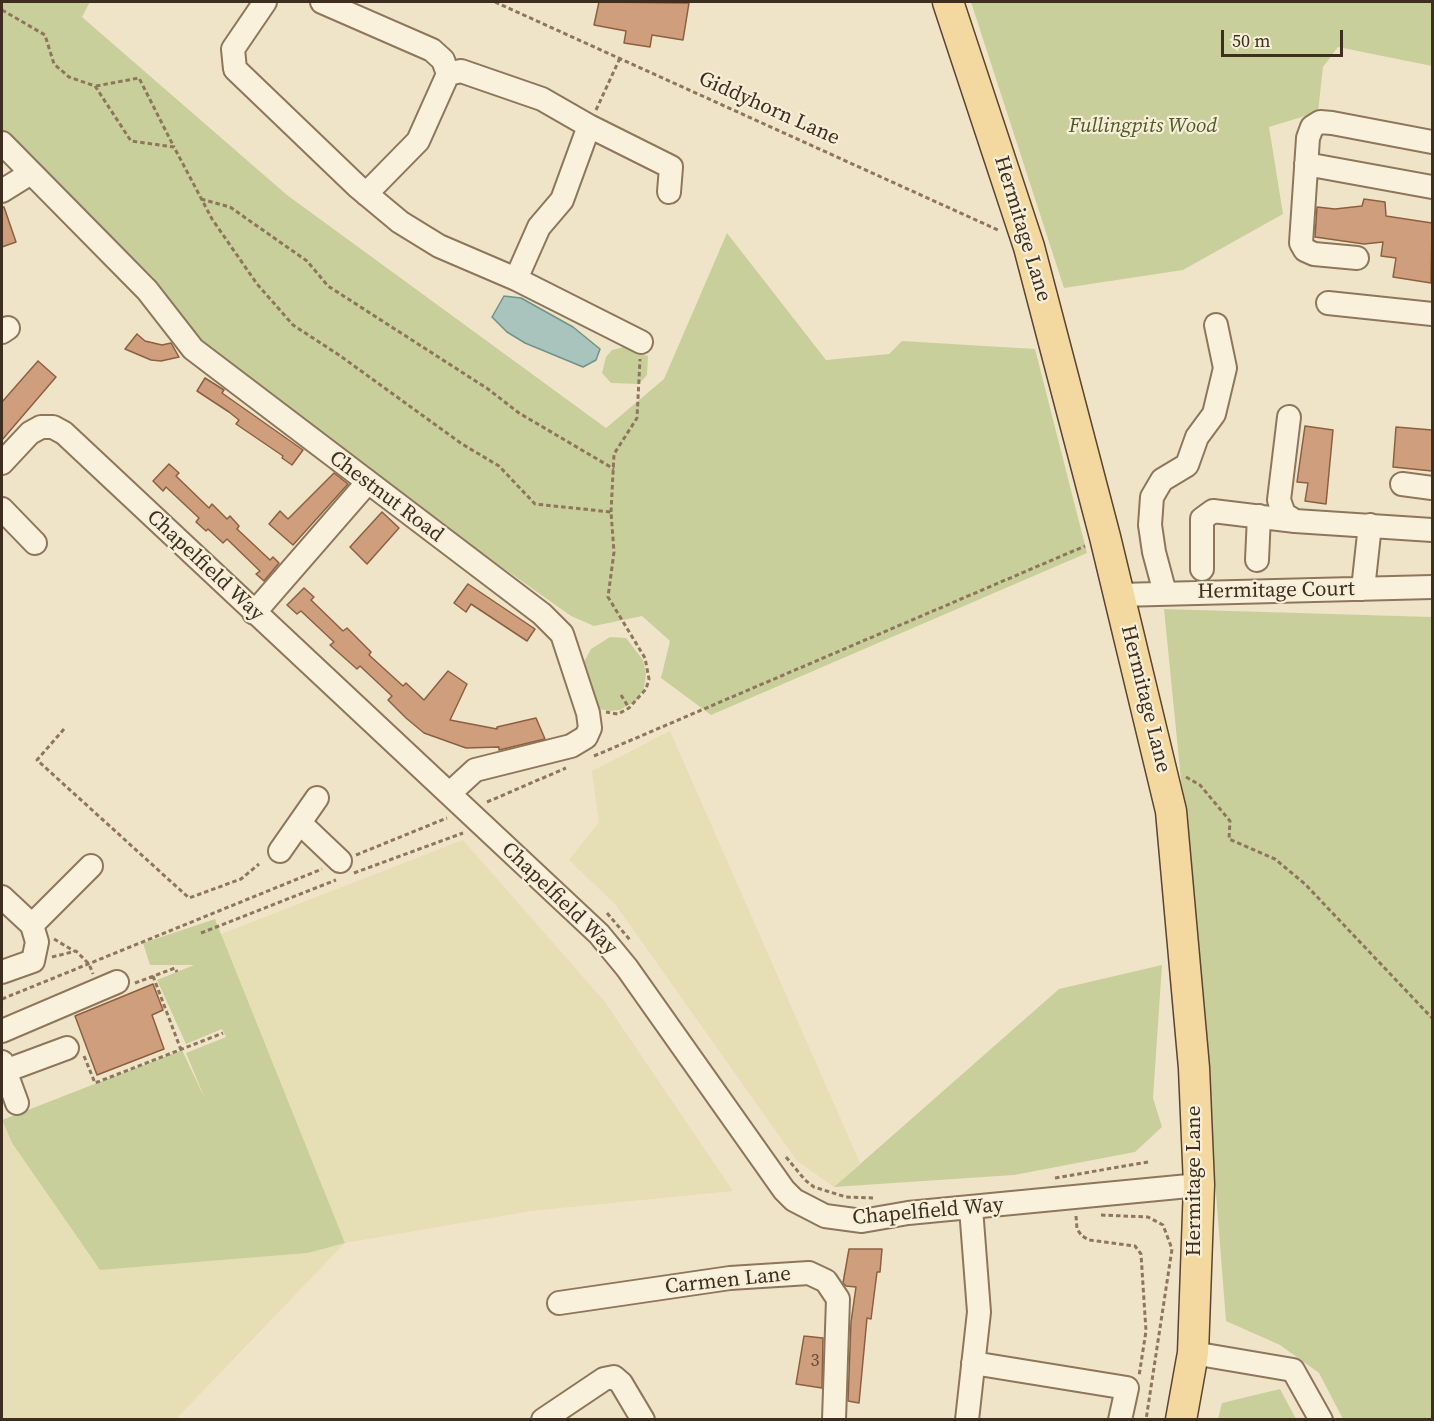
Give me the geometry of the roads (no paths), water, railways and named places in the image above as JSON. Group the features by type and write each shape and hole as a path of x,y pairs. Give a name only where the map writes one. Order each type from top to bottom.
{"main road":[{"name":"Hermitage Lane","path":"948,2 1029,247 1119,595 1171,811 1191,1033 1199,1185 1193,1353 1181,1419"}],"street":[{"path":"265,2 233,49 236,69 366,194 400,222 439,246 516,279 641,342"},
{"path":"322,2 432,50 443,60 448,74 418,141 366,194"},
{"path":"448,74 461,71 542,99 671,167 669,192"},
{"path":"1358,258 1314,254 1305,250 1301,243 1308,138 1312,127 1320,122 1432,142"},
{"path":"516,279 538,227 562,200 590,126"},
{"name":"Chestnut Road","path":"2,143 147,290 194,349 367,483 543,614 562,634 588,713 590,728 586,737 579,742 475,771 447,802"},
{"path":"1306,164 1432,187"},
{"path":"2,191 31,173"},
{"path":"1328,303 1432,314"},
{"path":"1165,593 1154,552 1150,525 1152,497 1162,480 1187,465 1197,437 1214,414 1225,368 1216,325"},
{"path":"1289,417 1279,500 1284,514 1295,521"},
{"name":"Chapelfield Way","path":"2,463 41,427 59,430 254,613 447,802 614,951 784,1190 794,1200 825,1216 862,1221 1199,1185"},
{"path":"254,613 367,483"},
{"path":"1402,484 1432,488"},
{"path":"2,509 35,543"},
{"path":"1202,569 1202,519 1213,511 1295,521 1432,530"},
{"path":"1257,560 1259,516"},
{"path":"1363,589 1370,525"},
{"name":"Hermitage Court","path":"1119,595 1432,587"},
{"path":"280,851 317,798"},
{"path":"300,823 340,861"},
{"path":"32,925 91,866"},
{"path":"2,897 32,925 37,942 33,961 2,972"},
{"path":"2,1031 117,982"},
{"path":"17,1103 3,1067 74,1049"},
{"path":"967,1419 979,1312 971,1208"},
{"name":"Carmen Lane","path":"559,1303 730,1278 809,1273 826,1281 838,1299 834,1419"},
{"path":"1193,1353 1293,1370 1320,1419"},
{"path":"973,1363 1127,1388 1120,1419"},
{"path":"543,1419 604,1379 614,1377 621,1383 643,1419"}],"water":[{"path":"504,296 521,298 573,327 600,349 596,360 583,367 525,343 507,332 492,317"}],"park label":[{"name":"Fullingpits Wood","path":"1143,127"}]}
